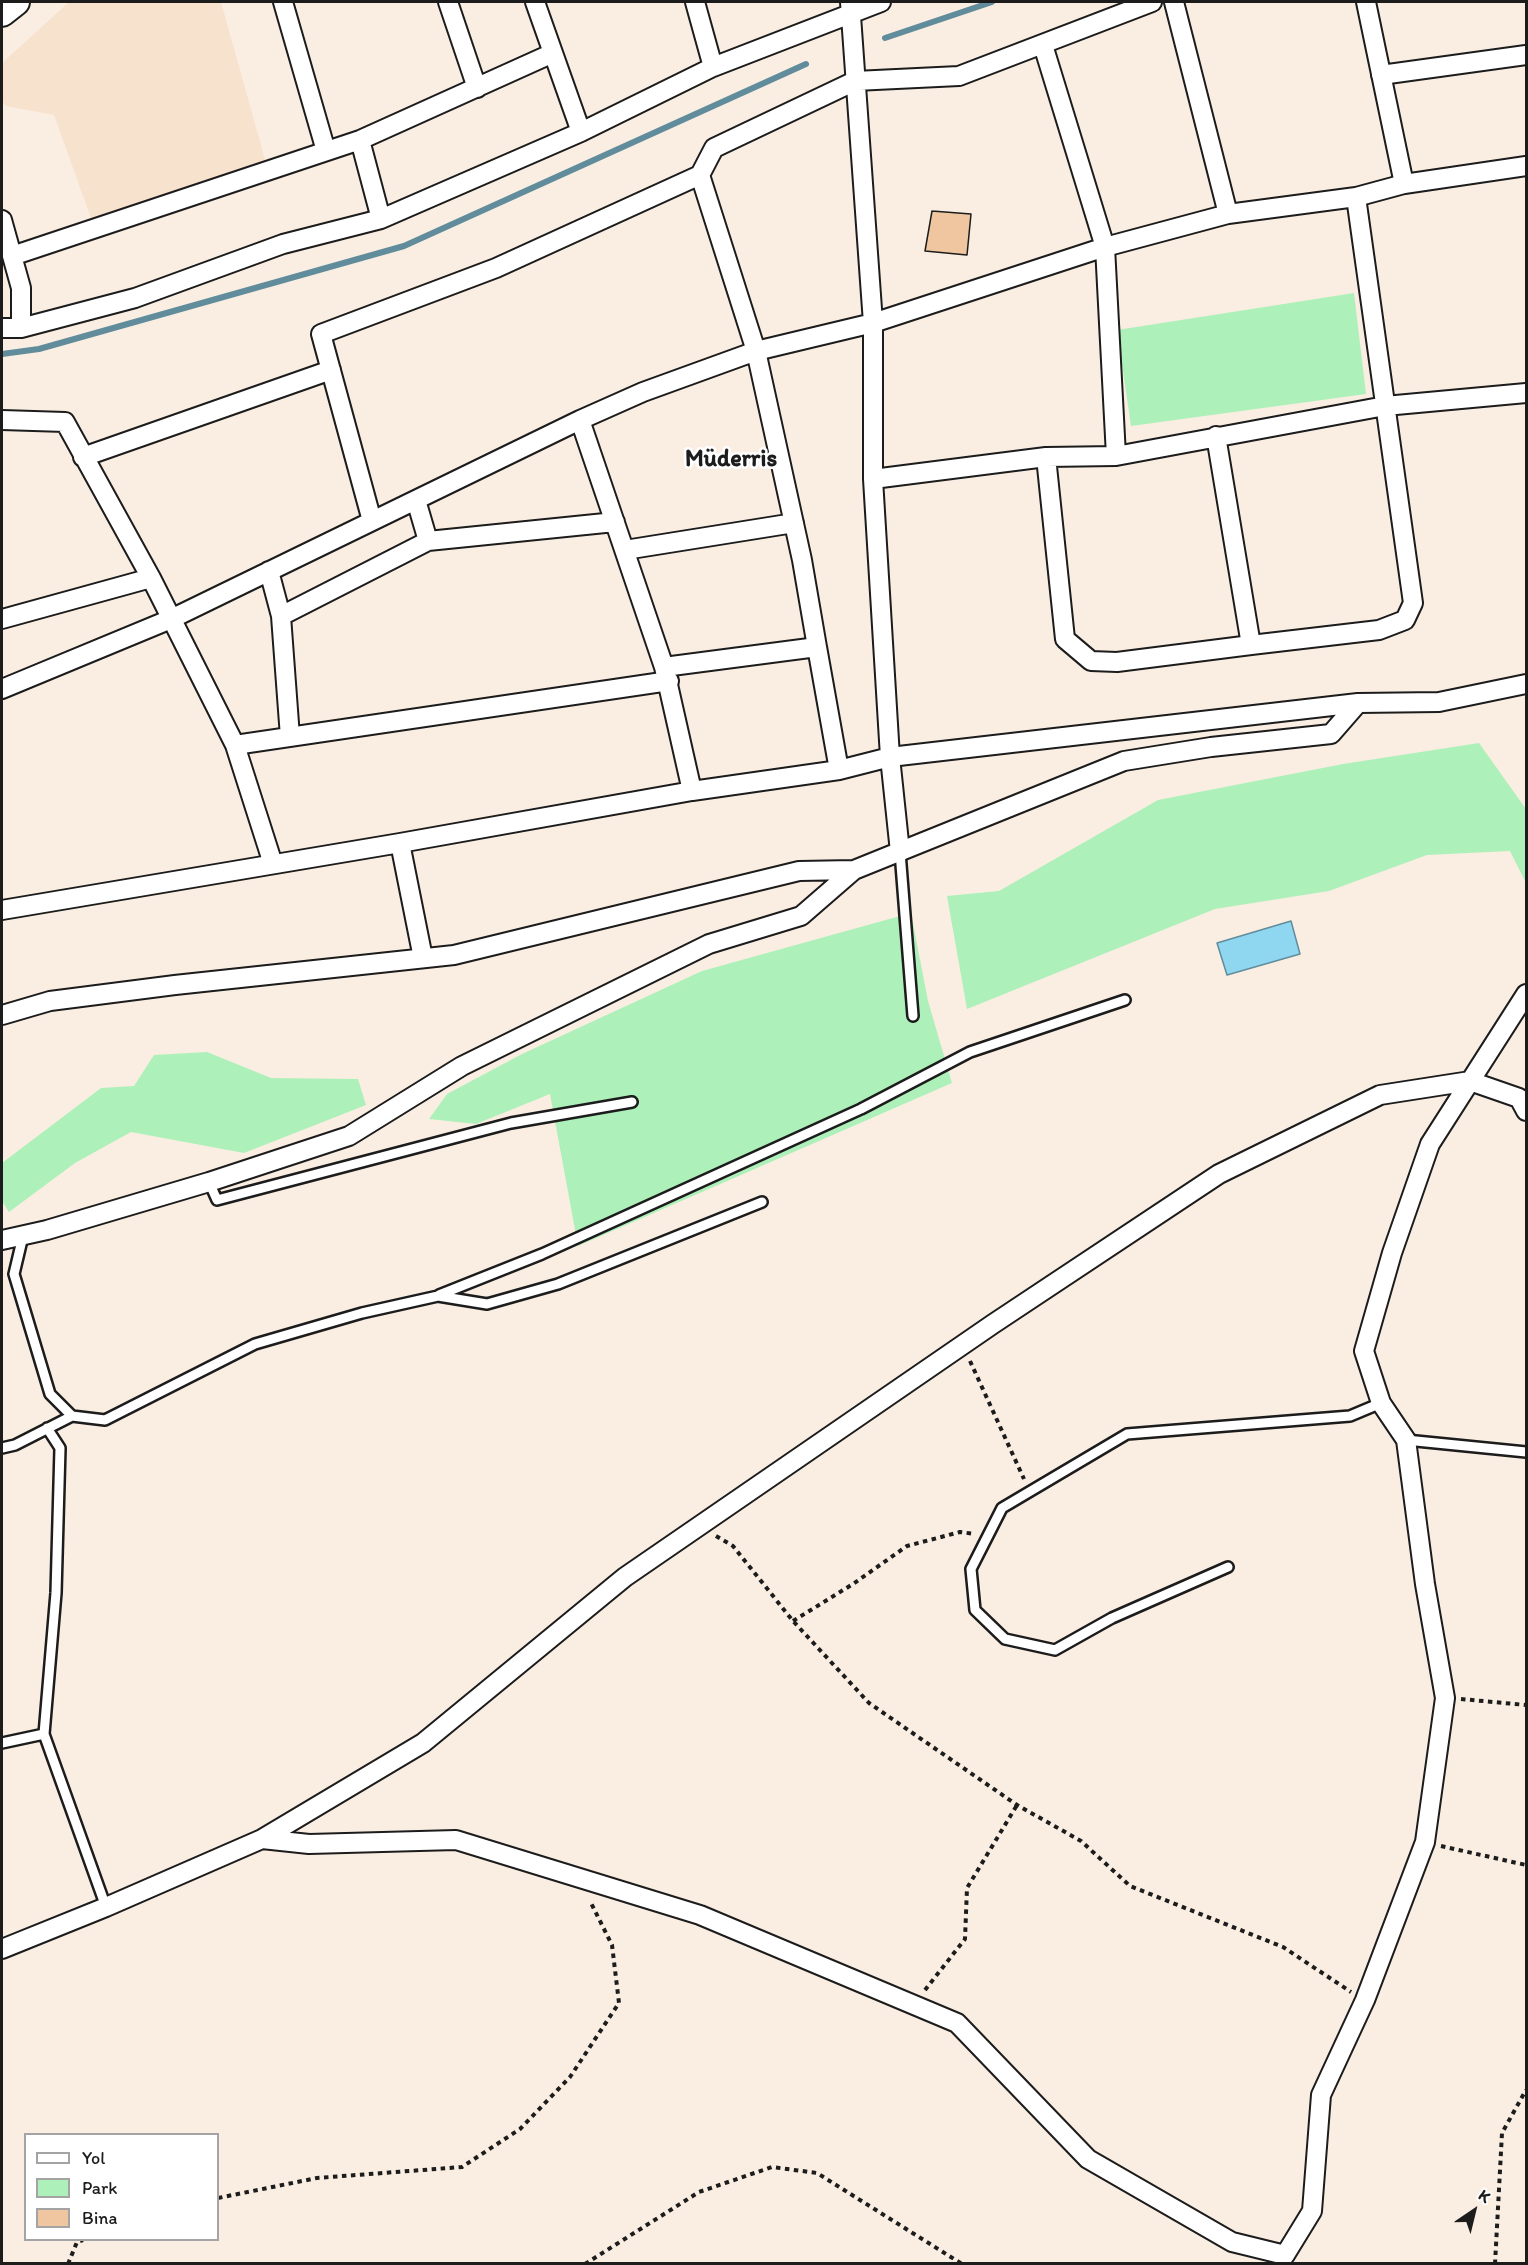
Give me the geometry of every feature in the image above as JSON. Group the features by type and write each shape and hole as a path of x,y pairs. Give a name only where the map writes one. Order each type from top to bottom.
{"main road":[{"path":"2,13 16,2"}],"street":[{"path":"283,2 326,151"},
{"path":"448,2 477,88"},
{"path":"535,2 581,132"},
{"path":"695,2 713,68"},
{"path":"2,328 21,328 135,298 283,244 381,219 581,132 713,68 850,7 881,2"},
{"path":"372,521 321,334 496,268 700,175 714,148 855,81 959,76 1152,2"},
{"path":"1174,2 1228,214"},
{"path":"1366,2 1404,184"},
{"path":"850,7 873,323 873,479 890,757 900,852"},
{"path":"1043,45 1105,247 1116,456"},
{"path":"12,256 360,140 553,53"},
{"path":"1381,75 1527,55"},
{"path":"360,140 381,219"},
{"path":"2,689 171,619 580,420 643,392 756,351 873,323 1105,247 1228,214 1356,197 1404,184 1527,166"},
{"path":"700,175 756,351 794,523 839,770"},
{"path":"1046,457 1065,639 1091,661 1117,662 1379,630 1405,620 1413,603 1356,197"},
{"path":"2,220 21,288 21,328"},
{"path":"83,458 331,370"},
{"path":"873,479 1046,457 1116,456 1385,406 1527,393"},
{"path":"2,420 65,422 151,578 235,745 273,864"},
{"path":"580,420 666,674 692,791"},
{"path":"1216,436 1251,645"},
{"path":"416,500 428,541"},
{"path":"281,616 428,541 615,522"},
{"path":"625,550 794,523"},
{"path":"269,571 281,616 290,737"},
{"path":"2,619 151,578"},
{"path":"235,745 817,647"},
{"path":"2,910 692,791 839,770 890,757 1358,703 1440,702 1527,684"},
{"path":"2,1240 23,1236 209,1182 349,1136 462,1066 699,949 801,915 854,870 1124,761 1211,747 1331,734 1358,703"},
{"path":"400,843 423,958"},
{"path":"2,1014 72,998 454,955 799,871 854,870"},
{"path":"262,1839 309,1844 456,1840 700,1916 957,2023 1088,2159 1232,2242 1283,2259 1312,2211 1321,2095 1365,2000 1425,1842 1445,1698 1425,1584 1406,1440 1381,1403 1364,1351 1392,1253 1430,1144 1527,994"},
{"path":"2,1949 106,1907 262,1839 423,1743 625,1577 963,1345 1219,1174 1380,1095 1470,1081 1524,1103"}],"lane":[{"path":"900,852 913,1016"},
{"path":"2,1449 72,1416 105,1420 255,1344 362,1313 438,1296 542,1254 861,1109 969,1053 1125,1000"},
{"path":"209,1182 217,1200 512,1123 632,1102"},
{"path":"438,1296 487,1304 558,1284 762,1202"},
{"path":"23,1236 14,1274 50,1394 72,1416"},
{"path":"1228,1567 1113,1618 1055,1650 1005,1639 975,1610 971,1569 1002,1508 1127,1434 1350,1416 1381,1403"},
{"path":"47,1428 60,1448 56,1593 44,1734 106,1907"},
{"path":"1406,1440 1527,1452"},
{"path":"2,1743 44,1734"}],"path":[{"path":"963,1345 1029,1491"},
{"path":"700,1526 733,1546 793,1621 869,1703 1017,1805 1082,1841 1130,1886 1283,1947 1341,1987 1365,2000"},
{"path":"793,1621 853,1584 907,1546 960,1532 988,1536"},
{"path":"1445,1698 1527,1705"},
{"path":"914,2005 965,1939 967,1888 1017,1805"},
{"path":"1425,1842 1527,1865"},
{"path":"219,2198 317,2178 462,2167 520,2129 570,2077 619,2003 612,1946 579,1878"},
{"path":"1495,2264 1502,2133 1527,2090"},
{"path":"585,2264 699,2192 772,2167 817,2173 962,2264"},
{"path":"68,2264 77,2242 80,2241"}],"shaded area":[{"path":"69,2 221,2 266,163 92,221 54,115 6,106 2,101 2,63"}],"green space":[{"path":"1354,293 1366,394 1131,426 1117,330"},
{"path":"1479,743 1526,809 1526,883 1510,851 1427,855 1329,891 1215,909 967,1009 947,896 999,891 1158,800 1343,764"},
{"path":"911,913 928,1001 952,1083 578,1246 550,1094 476,1124 429,1119 447,1094 522,1054 702,971"},
{"path":"207,1052 271,1078 358,1079 366,1105 244,1153 131,1132 75,1163 9,1212 2,1201 2,1163 101,1088 134,1086 154,1055"}],"water":[{"path":"1291,921 1300,954 1227,975 1217,943"}],"building":[{"path":"932,211 971,214 967,255 925,251"}],"waterway":[{"path":"885,38 992,2"},
{"path":"2,354 39,349 404,246 806,64"}],"district":[{"name":"Müderris","path":"731,460"}]}
